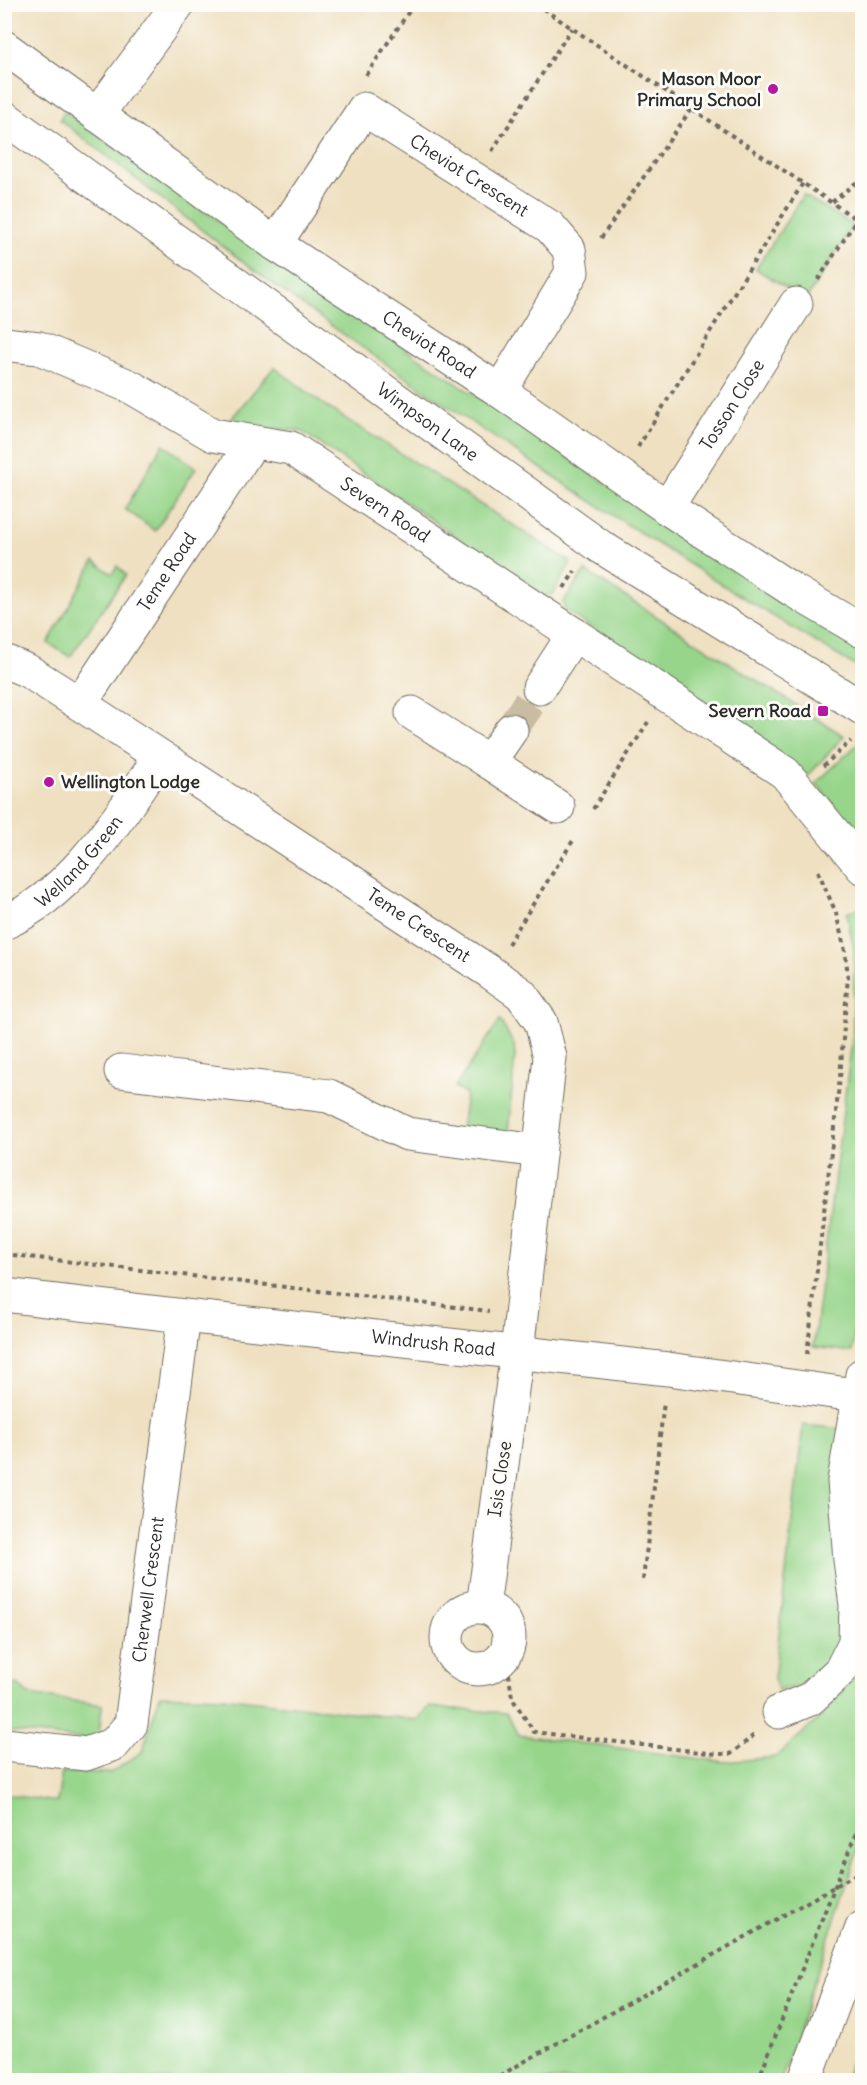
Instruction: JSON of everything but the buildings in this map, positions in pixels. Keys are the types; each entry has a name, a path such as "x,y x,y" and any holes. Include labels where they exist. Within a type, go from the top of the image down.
{"street":[{"path":"97,115 178,4"},
{"name":"Cheviot Road","path":"4,47 275,244 500,391 667,508 794,591 862,631"},
{"path":"275,244 364,109"},
{"name":"Cheviot Crescent","path":"364,109 550,228 570,249"},
{"name":"Wimpson Lane","path":"4,117 594,542 859,722"},
{"path":"500,391 572,272 570,249"},
{"name":"Tosson Close","path":"667,508 796,304"},
{"name":"Severn Road","path":"4,344 39,348 131,387 213,435 291,448 785,772 862,867"},
{"name":"Teme Road","path":"80,704 253,442"},
{"path":"538,688 574,634"},
{"name":"Teme Crescent","path":"4,662 28,671 80,704 521,994 541,1022 550,1057 517,1352"},
{"path":"412,713 558,807"},
{"path":"489,762 511,730"},
{"name":"Welland Green","path":"4,922 24,914 68,880 117,819 160,757"},
{"path":"121,1071 329,1096 407,1134 539,1151"},
{"name":"Windrush Road","path":"4,1294 184,1316 862,1389"},
{"name":"Cherwell Crescent","path":"4,1745 86,1754 114,1744 131,1724 184,1316"},
{"name":"Isis Close","path":"500,1623 517,1352"},
{"path":"779,1712 810,1699 841,1670 855,1642 856,1605 844,1481 862,1389"},
{"path":"805,2080 862,1928"}],"path":[{"path":"364,109 359,85 414,4"},
{"path":"536,4 862,223"},
{"path":"473,179 572,28"},
{"path":"570,249 600,240 692,108"},
{"path":"832,202 862,178"},
{"path":"620,476 802,183"},
{"path":"796,304 806,300 857,219"},
{"path":"546,616 594,542"},
{"path":"798,789 859,722"},
{"path":"807,1353 840,1077 848,976 837,913 814,863"},
{"path":"4,1254 490,1311 492,1293 523,1296"},
{"path":"796,1351 815,1356"},
{"path":"643,1580 664,1402"},
{"path":"500,1623 512,1698 534,1732 732,1754 779,1712"},
{"path":"758,2080 862,1818"},
{"path":"492,2080 862,1871"}],"green space":[{"path":"64,111 295,275 787,604 862,650 862,670 644,535 500,441 289,296 60,120"},
{"path":"803,195 853,225 806,300 756,269"},
{"path":"274,367 327,407 571,562 553,594 544,596 301,431 227,424"},
{"path":"163,444 196,468 155,531 125,509"},
{"path":"94,561 112,574 117,566 126,575 70,657 48,643"},
{"path":"585,571 844,736 808,776 565,610 563,602"},
{"path":"859,743 862,745 862,840 816,783"},
{"path":"862,907 862,1277 852,1352 813,1347 853,1033 854,951 847,913"},
{"path":"500,1020 514,1045 515,1056 508,1133 461,1129 466,1095 455,1087"},
{"path":"803,1425 842,1429 847,1608 837,1652 805,1686 778,1690 774,1679"},
{"path":"862,1642 862,1838 781,2080 5,2080 4,1794 57,1802 62,1772 110,1773 142,1752 160,1695 222,1697 417,1720 429,1707 506,1713 519,1735 725,1762 776,1757 823,1715 856,1674"},
{"path":"4,1683 18,1685 29,1695 102,1705 99,1736 93,1740 5,1731"},
{"path":"862,2035 862,2080 844,2080"}],"tunnel":[{"path":"511,730 539,688"}],"place":[{"name":"Mason Moor Primary School","path":"773,89"},
{"name":"Severn Road","path":"823,711"},
{"name":"Wellington Lodge","path":"49,782"}]}
